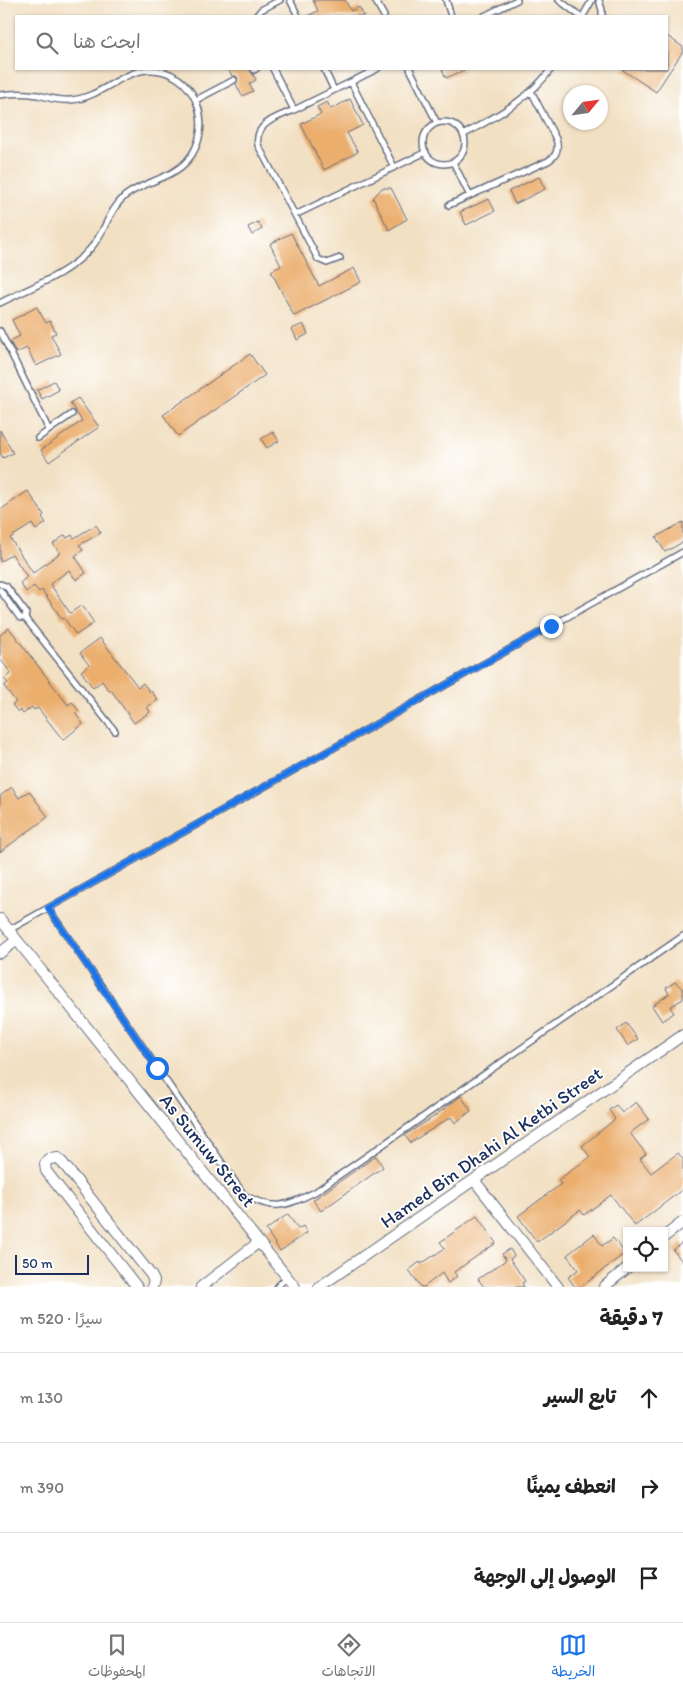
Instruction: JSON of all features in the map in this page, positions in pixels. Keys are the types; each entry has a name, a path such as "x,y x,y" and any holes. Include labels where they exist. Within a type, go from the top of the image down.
{"street":[{"name":"As Sumuw Street","path":"0,919 295,1287"},
{"path":"0,953 17,940"},
{"name":"Hamed Bin Dhahi Al Ketbi Street","path":"320,1287 683,1035"},
{"path":"137,1287 46,1171 45,1164 49,1159 54,1157 60,1159 151,1275 154,1281 152,1287"},
{"path":"474,1180 558,1287"},
{"path":"668,1235 683,1222"},
{"path":"201,1287 259,1242"},
{"path":"604,1287 623,1271"}],"lane":[{"path":"257,15 280,0"},
{"path":"290,0 298,15"},
{"path":"375,0 383,15"},
{"path":"486,15 517,0"},
{"path":"559,0 580,15"},
{"path":"582,15 592,0"},
{"path":"599,0 602,15"},
{"path":"449,1 451,15"},
{"path":"0,95 29,94 56,100 73,100 98,92 135,72 150,70 166,73 180,80 191,91 196,100 201,120 198,142 187,161 178,168 135,190 123,199 108,217 97,241 75,263 0,303"},
{"path":"274,70 294,110"},
{"path":"324,70 334,90"},
{"path":"340,258 328,263 318,259 257,141 258,133 263,126 375,70"},
{"path":"410,70 437,123"},
{"path":"463,135 508,109 531,91 550,70"},
{"path":"196,100 234,80"},
{"path":"350,82 394,168"},
{"path":"449,205 548,161 555,156 558,147 556,139 531,91"},
{"path":"450,122 460,129 463,135 465,142 464,150 453,162 441,163 434,161 426,152 424,145 426,132 437,123 450,122"},
{"path":"295,215 426,152"},
{"path":"453,162 470,196"},
{"path":"0,331 49,430"},
{"path":"38,438 72,414"},
{"path":"9,930 683,552"},
{"path":"0,587 6,586 26,613 25,618 115,731"},
{"path":"48,908 244,1195 263,1204 281,1206 315,1192 683,936"},
{"path":"277,1287 287,1277"}],"building":[{"path":"313,0 345,0 351,11 359,7 363,15 309,15 318,11"},
{"path":"668,37 683,47 683,51 656,92 623,70 668,70"},
{"path":"229,70 251,70 256,80 249,84 253,91 242,96 236,84 238,78 232,76"},
{"path":"442,70 465,70 446,78"},
{"path":"350,99 363,125 347,133 358,152 324,170 301,124 321,114 317,107 327,102 331,109"},
{"path":"539,177 545,189 515,204 509,191"},
{"path":"382,188 391,188 407,219 389,230 373,198"},
{"path":"489,199 495,211 466,225 460,212"},
{"path":"258,222 262,229 252,235 248,227"},
{"path":"291,233 319,286 354,268 361,282 294,316 271,271 281,266 270,244"},
{"path":"37,307 46,323 50,321 56,333 51,335 61,354 36,366 27,348 16,353 10,341 20,336 12,320"},
{"path":"303,324 308,334 297,340 292,329"},
{"path":"250,354 265,375 178,436 163,415"},
{"path":"54,381 59,390 42,399 37,390"},
{"path":"78,398 99,427 49,462 41,450 82,421 70,403"},
{"path":"0,430 13,453 3,458 0,453"},
{"path":"273,432 279,441 267,448 261,439"},
{"path":"28,491 44,515 42,517 46,523 36,530 32,524 10,538 33,573 60,553 53,544 65,535 67,538 72,535 74,538 96,525 101,533 79,545 83,550 75,556 86,573 76,580 69,570 50,584 70,613 82,605 94,623 76,635 64,618 62,619 42,590 39,592 34,586 26,592 20,583 27,577 12,554 0,562 0,510"},
{"path":"683,522 683,542 665,552 656,537"},
{"path":"9,628 68,705 72,702 79,711 75,713 83,724 63,740 38,708 34,710 32,707 23,714 20,710 18,712 12,705 16,702 4,686 8,683 4,679 11,673 0,659 0,635"},
{"path":"100,638 138,687 143,683 158,700 147,707 150,712 134,723 111,690 109,691 102,681 93,688 81,671 89,665 80,653"},
{"path":"12,787 19,798 29,791 48,817 0,852 0,796"},
{"path":"675,982 683,989 683,999 670,1007 674,1013 662,1021 652,1006 669,994 666,988"},
{"path":"626,1023 638,1039 628,1046 617,1030"},
{"path":"461,1096 471,1111 455,1123 451,1117 410,1143 405,1135"},
{"path":"636,1102 649,1119 630,1133 646,1154 640,1159 651,1173 678,1153 683,1159 683,1189 635,1226 611,1195 584,1215 580,1210 537,1242 518,1216 561,1184 558,1180 590,1157 582,1146 615,1119 609,1110 616,1105 622,1113"},
{"path":"376,1156 383,1167 321,1211 313,1200"},
{"path":"288,1214 298,1229 303,1226 307,1233 280,1251 266,1230"},
{"path":"477,1216 496,1243 454,1272 457,1276 448,1283 442,1273 424,1287 421,1287 409,1270 445,1248 440,1242"},
{"path":"594,1234 602,1246 613,1238 623,1250 623,1255 581,1287 575,1287 568,1277 578,1270 567,1255"},
{"path":"683,1242 683,1262 673,1250"},
{"path":"510,1249 514,1256 510,1259 525,1281 522,1283 524,1287 484,1287 478,1279 506,1260 502,1254"}],"route":[{"path":"157,1068 48,908 551,626"}]}
